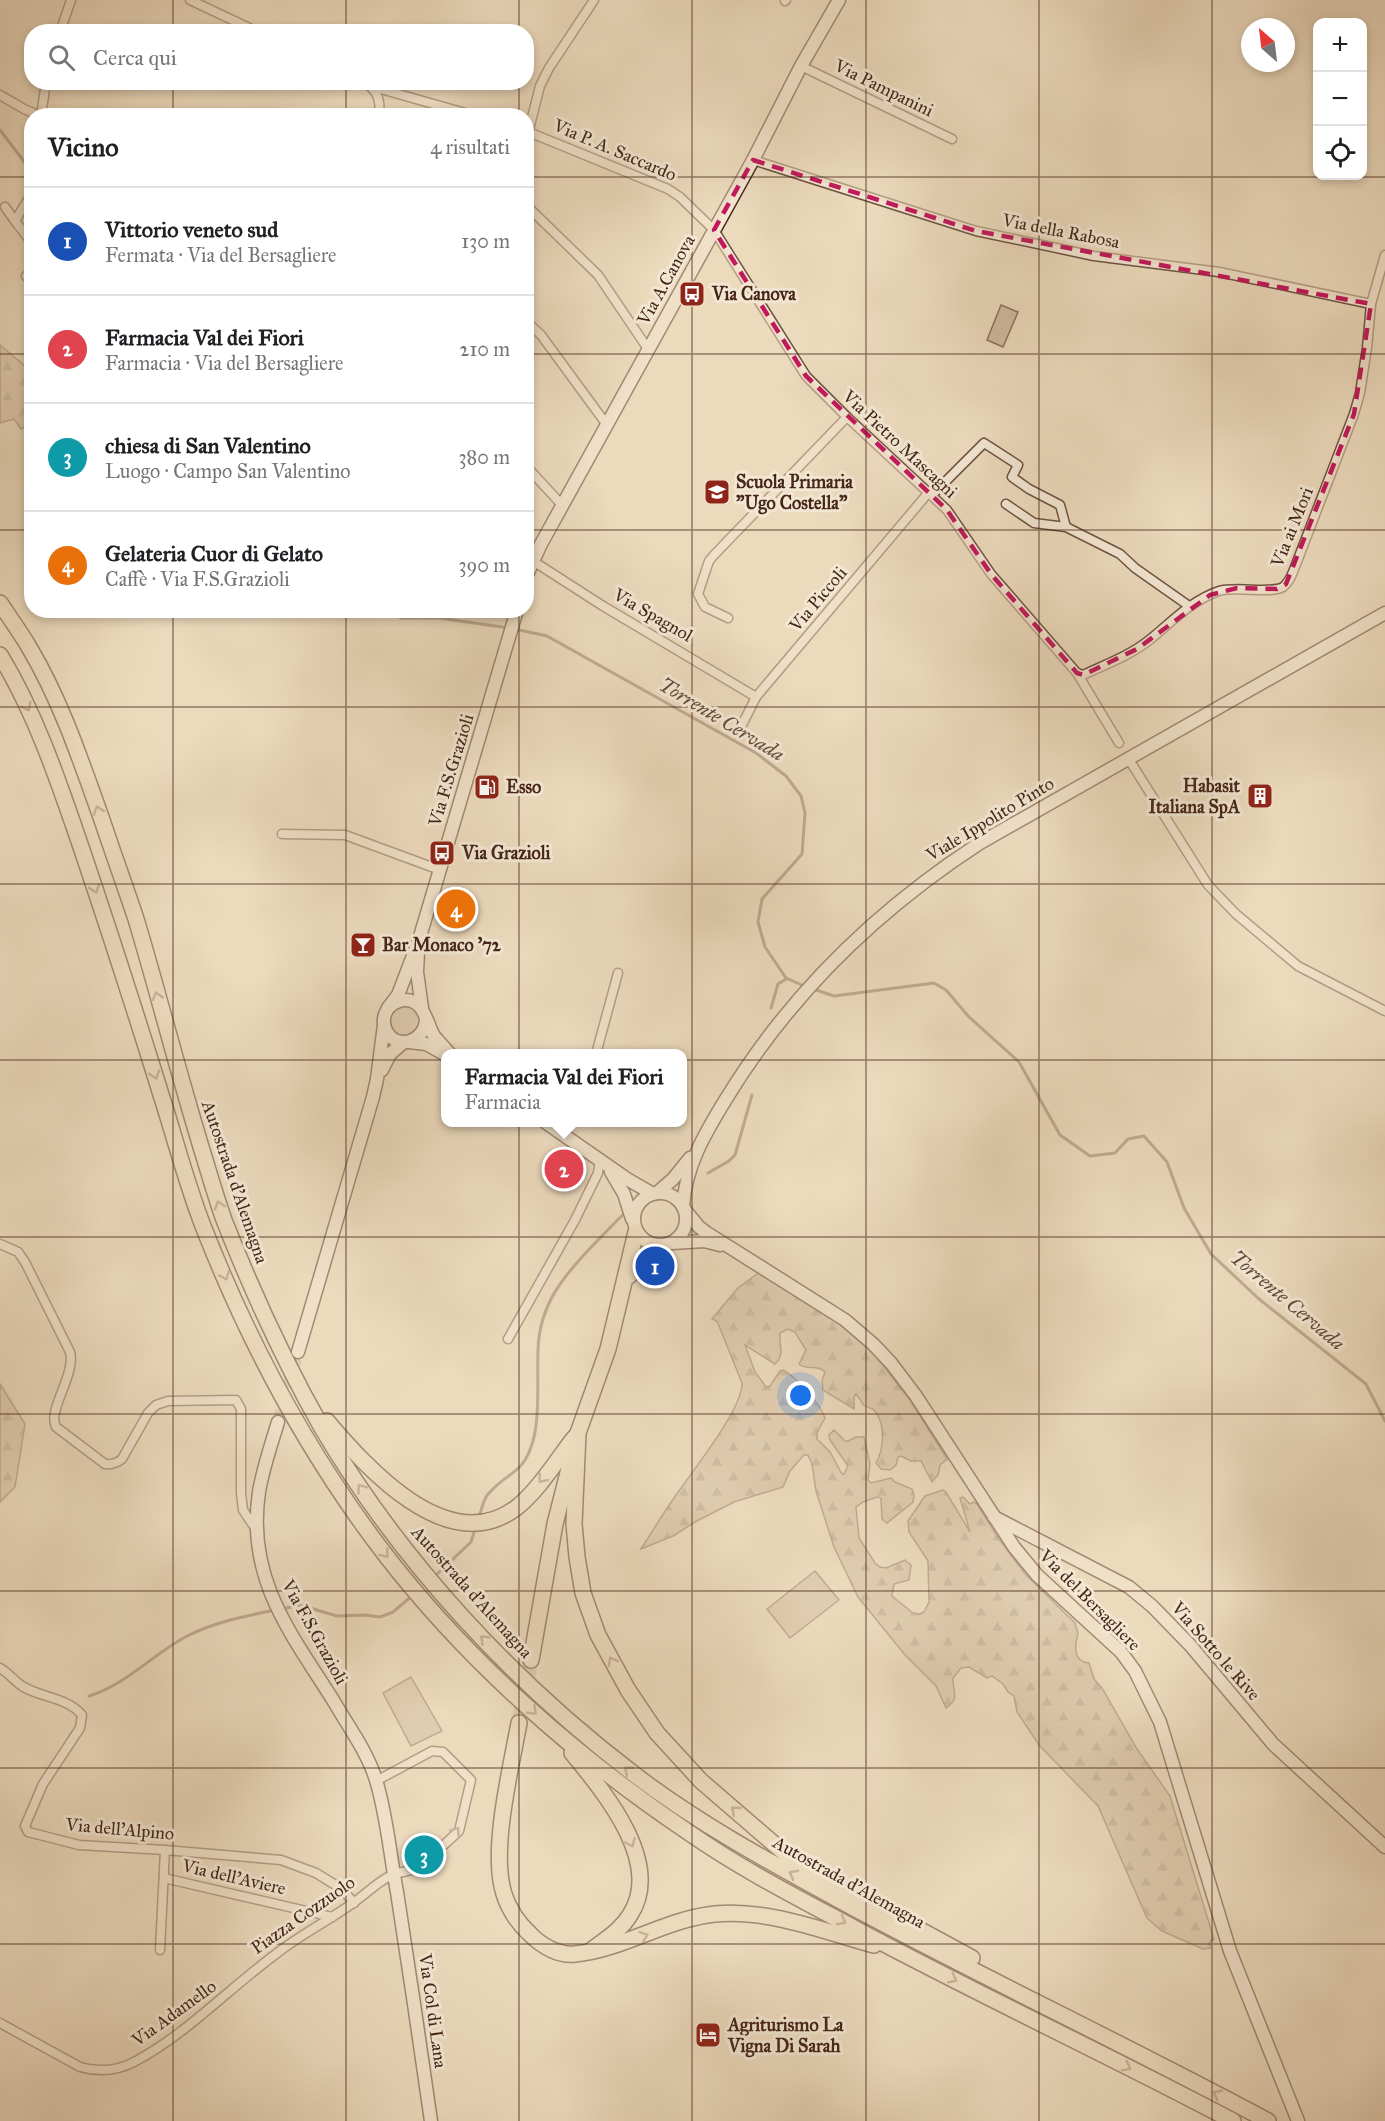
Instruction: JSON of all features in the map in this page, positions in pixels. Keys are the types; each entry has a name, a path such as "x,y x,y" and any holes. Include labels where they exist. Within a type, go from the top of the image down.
{"highway":[{"name":"Autostrada d'Alemagna","path":"0,603 29,647 56,698 76,744 136,919 183,1093 222,1213 254,1293 293,1374 324,1430 397,1540 480,1635 560,1714 638,1777 702,1821 765,1859 909,1938 1268,2121"},
{"name":"Autostrada d'Alemagna","path":"0,655 31,713 51,759 110,932 202,1223 237,1304 277,1386 342,1496 384,1554 467,1648 549,1727 627,1789 691,1835 765,1880 901,1953 1233,2121"},
{"path":"531,1660 555,1524 578,1433 609,1349 627,1278 635,1228"},
{"path":"627,1278 655,1245"},
{"path":"293,1374 313,1405 390,1487 406,1500 430,1512 463,1522 480,1523 493,1520 516,1508 527,1498 578,1433"},
{"path":"578,1433 574,1524 583,1593 598,1635 628,1690 657,1733 701,1781 795,1862 975,1959 1030,1999"},
{"path":"519,1723 500,1837 500,1874 503,1893 510,1908 522,1927 537,1942 551,1950 572,1955 614,1947 685,1920 713,1914 736,1913 766,1916 901,1953"},
{"path":"549,1727 610,1802 628,1836 639,1868 638,1897 630,1915 614,1934 588,1952"}],"main road":[{"name":"Via A.Canova","path":"534,559 839,0"},
{"name":"Viale Ippolito Pinto","path":"655,1193 673,1179 697,1150 739,1077 783,1016 816,978 879,918 951,862 980,843 1385,614"},
{"name":"Via F.S.Grazioli","path":"388,1008 398,995 419,940 514,618"},
{"name":"Via F.S.Grazioli","path":"419,940 417,972 424,1014"},
{"path":"298,1352 377,1079 384,1016 388,1008 399,1001 412,1001 424,1014 434,1034 447,1049"},
{"path":"377,1079 390,1054 406,1042 420,1036 424,1031 424,1014"},
{"path":"384,1025 390,1035 406,1042 426,1044 441,1052"},
{"path":"552,1127 600,1160 627,1179 655,1193 669,1194 676,1198 684,1209 686,1225 683,1232 671,1244 647,1243 635,1228 619,1184 600,1160"},
{"name":"Viale Ippolito Pinto","path":"684,1209 686,1183 697,1150"},
{"path":"635,1228 636,1207 641,1200 655,1193"},
{"name":"Via del Bersagliere","path":"684,1209 699,1227 727,1247 845,1320 873,1344 916,1396 1014,1547 1037,1575 1120,1652 1135,1671 1160,1722 1230,1951 1297,2116"},
{"name":"Via del Bersagliere","path":"671,1244 704,1241 727,1247"},
{"name":"Via F.S.Grazioli","path":"278,1422 264,1469 257,1511 260,1561 271,1596 289,1630 368,1759 376,1781 394,1874"},
{"name":"Via Sotto le Rive","path":"993,1516 1129,1587 1152,1606 1190,1645 1273,1744 1385,1847"},
{"name":"Via Col di Lana","path":"394,1874 431,2121"}],"street":[{"path":"63,24 71,0"},
{"path":"190,0 241,24"},
{"path":"534,108 540,86 549,68 594,0"},
{"name":"Via Pampanini","path":"801,66 952,139"},
{"path":"42,108 45,90"},
{"path":"372,90 380,101 380,108"},
{"path":"387,90 449,108"},
{"path":"0,95 24,109"},
{"name":"Via P. A. Saccardo","path":"534,133 668,189 680,196 714,230"},
{"name":"Via della Rabosa","path":"753,160 976,231 1094,256 1219,272 1371,304"},
{"path":"15,221 24,206"},
{"path":"5,207 24,233"},
{"path":"534,213 598,275 648,349"},
{"name":"Via Pietro Mascagni","path":"714,230 800,368 847,417 930,494 957,523 991,574 1077,673 1119,743"},
{"name":"Via ai Mori","path":"1077,673 1083,675 1137,649 1189,606 1222,590 1277,589 1286,584 1293,572 1354,414 1366,359 1371,304 1385,255"},
{"path":"534,328 607,425"},
{"path":"728,618 705,607 698,594 710,561 847,417"},
{"name":"Via Piccoli","path":"738,731 756,697 930,494 984,443 1018,465 1012,477 1060,505 1066,527"},
{"path":"534,475 562,505"},
{"path":"1006,504 1034,523 1066,527 1120,554 1189,606"},
{"name":"Via Spagnol","path":"534,562 603,606 756,697"},
{"path":"1128,758 1208,885 1236,914 1270,945 1298,966 1385,1011"},
{"path":"282,834 345,835 440,870"},
{"path":"597,1049 618,973"},
{"path":"508,1339 575,1220 598,1173 600,1160"},
{"path":"0,1244 18,1252 26,1262 70,1352 72,1365 54,1418 57,1427 109,1465 122,1459 148,1413 156,1405 168,1401 236,1400 241,1408 243,1509 257,1532"},
{"name":"Via dell'Alpino","path":"0,1668 8,1672 21,1686 75,1707 82,1715 80,1728 43,1784 25,1826 28,1832 79,1845 281,1860 316,1873 342,1889 354,1903"},
{"name":"Piazza Cozzuolo","path":"235,1988 276,1953 354,1903 394,1874 414,1871 420,1867 461,1827 471,1780 445,1753 435,1750 376,1781"},
{"name":"Via dell'Aviere","path":"160,1950 165,1850"},
{"name":"Via dell'Aviere","path":"164,1878 332,1917"},
{"name":"Via Adamello","path":"0,2023 80,2067 89,2070 112,2070 133,2062 171,2038 235,1988"}],"highlighted area":[{"path":"753,160 976,231 1371,304 1354,414 1286,584 1277,589 1237,588 1210,595 1137,649 1083,675 1077,673 991,574 947,510 806,376 714,230"}],"green space":[{"path":"1001,305 1018,312 1003,347 987,340"},
{"path":"0,345 24,365 24,428 21,429 14,419 0,423"},
{"path":"405,1006 411,1007 419,1015 419,1027 411,1035 405,1036 399,1035 391,1027 390,1021 391,1015 399,1007"},
{"path":"760,1272 840,1324 869,1348 910,1400 947,1459 940,1465 938,1475 932,1482 921,1461 911,1461 901,1456 890,1470 881,1469 876,1463 881,1451 882,1436 878,1415 873,1409 866,1407 856,1394 854,1409 823,1390 822,1380 825,1372 819,1368 799,1364 806,1350 795,1332 788,1329 780,1333 781,1354 775,1364 745,1345 755,1372 766,1387 770,1386 783,1370 807,1391 823,1412 825,1418 817,1433 817,1439 830,1452 842,1474 848,1466 830,1440 829,1435 834,1430 845,1441 864,1437 870,1464 868,1480 871,1483 891,1478 912,1489 913,1502 887,1523 882,1519 881,1498 877,1497 863,1502 856,1507 859,1538 875,1563 886,1568 905,1560 911,1565 909,1580 894,1584 892,1596 913,1613 924,1612 929,1602 928,1561 909,1532 908,1521 925,1496 943,1490 946,1492 970,1532 960,1498 963,1497 970,1504 974,1502 977,1504 998,1538 1026,1575 1075,1623 1078,1633 1077,1656 1089,1663 1094,1679 1102,1688 1137,1749 1170,1796 1214,1939 1210,1943 1210,1948 1203,1949 1162,1931 1147,1918 1098,1806 1039,1745 1017,1712 1014,1696 1003,1684 992,1676 987,1678 969,1667 961,1668 953,1678 955,1698 946,1708 936,1686 905,1655 858,1597 834,1547 816,1491 812,1464 808,1455 804,1455 790,1471 783,1487 734,1502 673,1536 641,1549 734,1409 742,1383 717,1321 712,1319 738,1288"},
{"path":"0,1384 25,1424 15,1487 0,1502"},
{"path":"815,1571 839,1600 790,1638 767,1609"},
{"path":"411,1677 442,1731 411,1746 383,1693"}],"waterway":[{"name":"Torrente Cervada","path":"0,130 24,162"},
{"name":"Torrente Cervada","path":"401,618 439,618"},
{"name":"Torrente Cervada","path":"439,618 509,628"},
{"name":"Torrente Cervada","path":"515,629 547,636 756,753 786,776 801,796 805,813 802,854 762,899 758,922 765,947 786,978 804,986"},
{"path":"771,1008 778,984 786,979"},
{"name":"Torrente Cervada","path":"813,989 834,996 934,983 946,990 969,1017 1019,1062 1060,1135 1090,1156 1115,1153 1128,1139 1144,1136 1167,1162 1184,1208 1211,1254 1259,1299 1366,1384 1385,1421"},
{"path":"708,1173 735,1155 752,1095"},
{"path":"479,1517 488,1494 520,1467 533,1441 537,1409 538,1350 543,1318 549,1303 575,1265 626,1212"},
{"path":"434,1577 471,1542 476,1526"},
{"path":"282,1609 300,1605 337,1616 380,1617 393,1612 413,1595"},
{"path":"89,1696 115,1685 187,1636 219,1623 275,1610"}],"tunnel":[{"path":"278,1422 298,1352"},
{"path":"519,1723 531,1660"}],"place":[{"name":"Via Canova","path":"692,294"},
{"name":"Scuola Primaria \"Ugo Costella\"","path":"717,492"},
{"name":"Esso","path":"487,787"},
{"name":"Habasit Italiana SpA","path":"1260,796"},
{"name":"Via Grazioli","path":"442,853"},
{"name":"Gelateria Cuor di Gelato","path":"456,909"},
{"name":"Bar Monaco '72","path":"363,945"},
{"name":"Farmacia Val dei Fiori","path":"564,1169"},
{"name":"Vittorio veneto sud","path":"655,1266"},
{"name":"chiesa di San Valentino","path":"424,1855"},
{"name":"Agriturismo La Vigna Di Sarah","path":"708,2035"}]}
